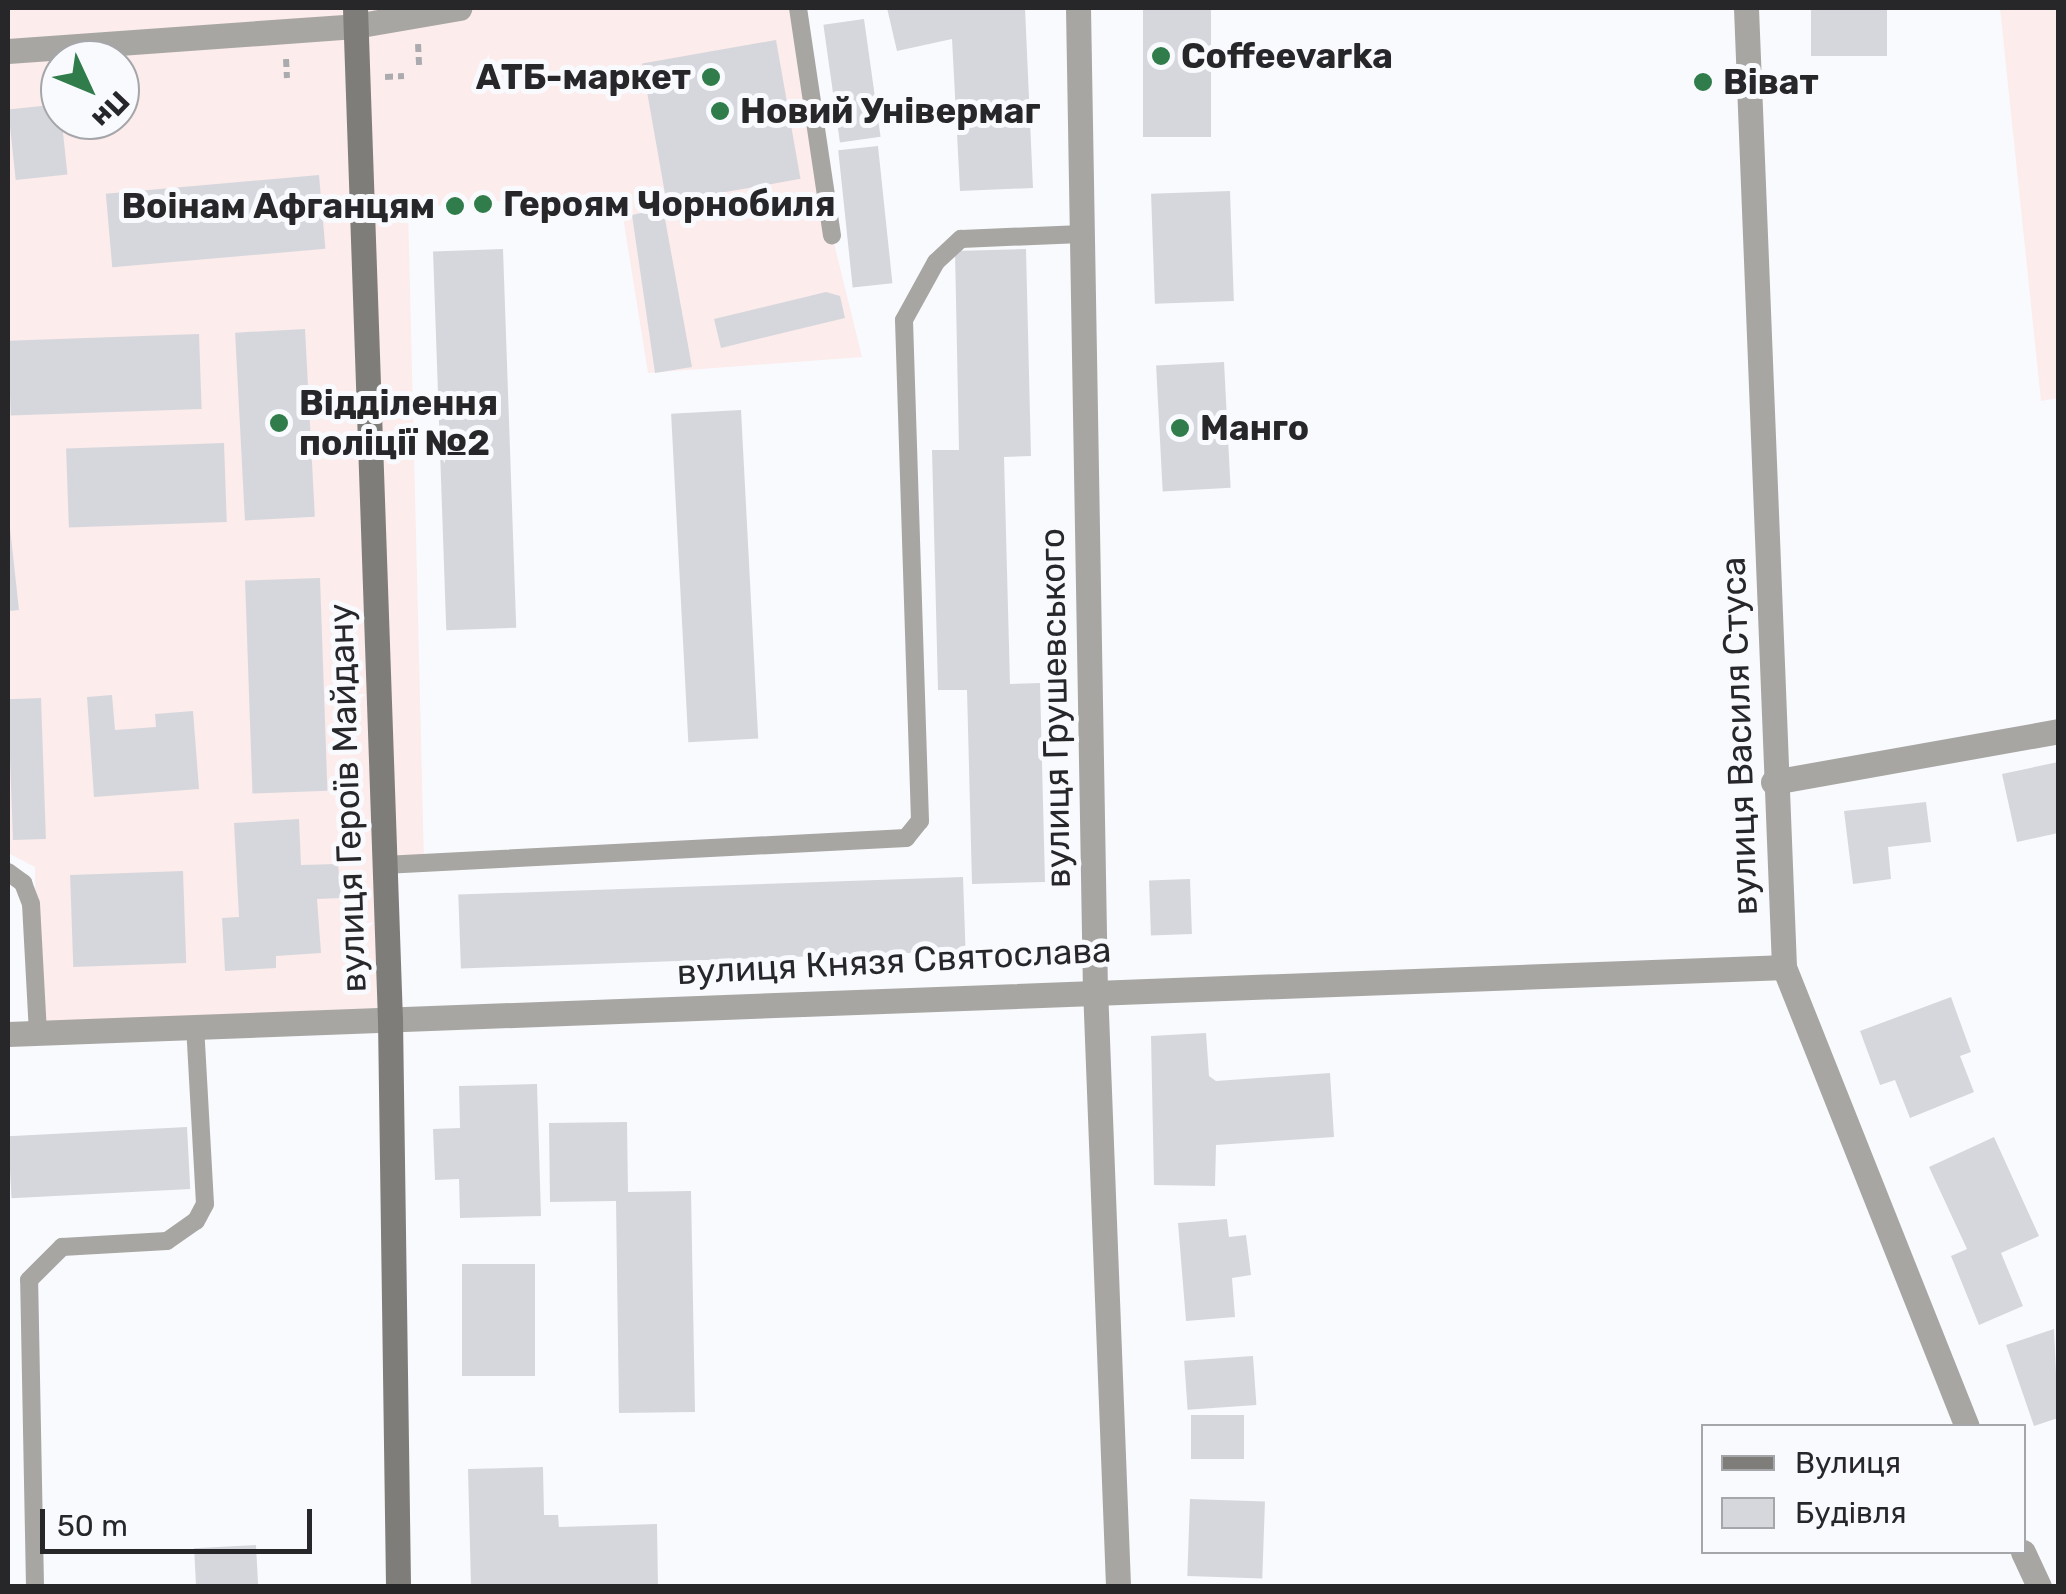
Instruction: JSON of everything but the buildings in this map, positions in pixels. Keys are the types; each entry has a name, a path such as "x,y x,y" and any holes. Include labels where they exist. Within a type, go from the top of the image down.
{"street":[{"path":"8,51 459,8"},
{"name":"вулиця Грушевського","path":"1078,8 1096,987 1118,1586"},
{"name":"вулиця Василя Стуса","path":"1746,8 1773,782 1784,967 1966,1424"},
{"name":"вулиця Героїв Майдану","path":"355,16 390,1019 398,1586"},
{"path":"1773,782 2058,731"},
{"name":"вулиця Князя Святослава","path":"8,1034 1096,987 1784,967"},
{"path":"2024,1554 2039,1586"}],"lane":[{"path":"798,8 832,235"},
{"path":"384,865 906,838 920,821 904,320 936,262 962,239 1082,234"},
{"path":"8,872 24,882 30,904 38,1032"},
{"path":"35,1586 28,1280 62,1247 167,1240 196,1222 205,1204 195,1026"}],"shaded area":[{"path":"8,8 798,8 832,235 862,357 648,373 619,192 408,208 424,862 384,865 390,1019 38,1032 35,867 8,853"},
{"path":"2000,8 2058,8 2058,398 2041,401"}],"place":[{"name":"Coffeevarka","path":"1161,56"},
{"name":"АТБ-маркет","path":"711,77"},
{"name":"Віват","path":"1703,82"},
{"name":"Новий Універмаг","path":"720,111"},
{"name":"Героям Чорнобиля","path":"483,204"},
{"name":"Воінам Афганцям","path":"455,206"},
{"name":"Відділення поліції №2","path":"279,423"},
{"name":"Манго","path":"1180,428"}]}
